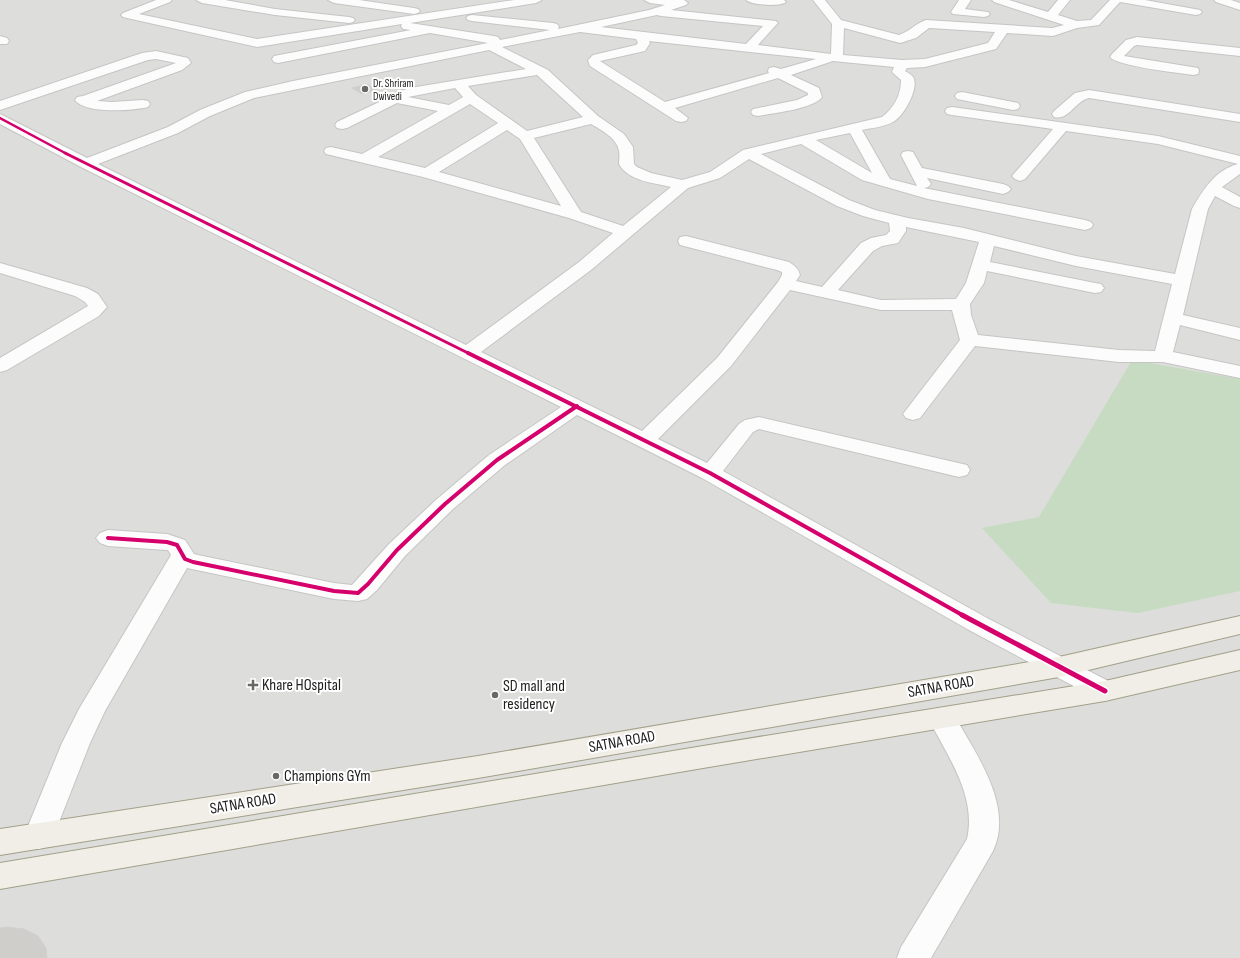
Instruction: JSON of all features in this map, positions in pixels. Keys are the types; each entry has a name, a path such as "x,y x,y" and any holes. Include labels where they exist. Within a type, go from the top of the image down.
{"main road":[{"name":"SATNA ROAD","path":"0,842 478,767 1059,667 1240,625"},
{"path":"0,876 695,758 1105,691 1240,660"}],"street":[{"path":"166,0 127,15 258,43 536,0"},
{"path":"202,0 275,12 434,30 507,43"},
{"path":"334,0 366,2 480,19 837,58 896,63 925,63 992,46 1003,29"},
{"path":"650,0 682,3"},
{"path":"86,164 173,130 205,113 250,95 293,85 652,13 695,0"},
{"path":"749,48 772,22 780,1 752,0"},
{"path":"819,0 838,24 899,42 915,50 952,56"},
{"path":"957,12 965,0"},
{"path":"998,0 1076,25"},
{"path":"1054,17 1064,0"},
{"path":"935,17 977,28 1053,32 1076,25 1095,23 1116,0"},
{"path":"1125,0 1196,12 1191,0 1183,0"},
{"path":"1220,0 1240,7"},
{"path":"253,21 296,3"},
{"path":"448,3 487,7"},
{"path":"222,15 247,7"},
{"path":"899,42 935,17 957,12 995,14"},
{"path":"652,13 772,22"},
{"path":"1010,15 1054,17"},
{"path":"163,23 182,16"},
{"path":"278,59 434,30 480,19"},
{"path":"837,58 838,24"},
{"path":"218,34 239,26"},
{"path":"952,56 977,28"},
{"path":"640,36 644,43 641,48 593,61 681,118"},
{"path":"1193,71 1123,60 1118,59 1116,56 1130,43 1137,41 1240,52"},
{"path":"469,352 585,266 683,185 715,175 748,153 886,120 896,112 902,101 908,81 906,77 898,72 896,63 899,42"},
{"path":"491,46 539,71 593,120 621,139 627,153 625,162 628,168 637,173 683,185"},
{"path":"729,46 780,75 814,92 814,97 800,103 758,112"},
{"path":"0,106 146,56 156,55 185,63 178,67 83,101"},
{"path":"663,107 837,58"},
{"path":"342,125 410,92 539,71"},
{"path":"458,84 471,98 524,136 575,216"},
{"path":"53,89 90,104 112,108 143,104"},
{"path":"1020,176 1065,123 1080,96 1089,94 1240,118"},
{"path":"962,96 1065,123"},
{"path":"364,159 471,98"},
{"path":"395,99 451,110"},
{"path":"952,111 1065,123 1158,140 1240,160"},
{"path":"524,136 593,120"},
{"path":"427,173 507,124"},
{"path":"9,128 86,164 469,352 710,473 978,624 1105,691"},
{"path":"854,128 884,182"},
{"path":"803,139 854,170 867,177 884,182 988,239 1076,261 1182,281"},
{"path":"331,151 427,173 625,232"},
{"path":"748,153 843,203 869,213 898,220 936,211 1085,225"},
{"path":"908,154 936,211"},
{"path":"1163,356 1200,209 1219,180 1230,172 1240,168"},
{"path":"916,171 1003,189"},
{"path":"1213,188 1240,203"},
{"path":"826,293 867,247 877,242 892,239 898,231 898,220"},
{"path":"970,340 962,315 961,304 975,283 988,239"},
{"path":"645,440 724,362 786,284 791,275 790,270 783,266 686,242"},
{"path":"981,265 1095,288"},
{"path":"0,268 81,292 92,298 98,307 93,312 0,366"},
{"path":"786,284 866,302 892,306 961,304"},
{"path":"1173,318 1240,334"},
{"path":"970,340 1119,356 1163,356 1240,372"},
{"path":"913,414 970,340"},
{"path":"108,538 167,542 177,545 185,559 193,562 334,591 358,593 368,584 397,550 445,504 497,460 577,406"},
{"path":"710,473 746,428 752,424 760,423 959,470"},
{"path":"40,836 76,743 93,709 183,554"},
{"path":"913,958 982,842 985,823 983,804 973,778 942,718"}],"shaded area":[{"path":"0,0 1240,0 1240,958 0,958"}],"green space":[{"path":"1132,360 1240,379 1240,591 1138,613 1051,603 982,528 1039,517"}],"building":[{"name":"Dr. Shriram Dwivedi","path":"367,84 377,90 362,94 352,88"},
{"path":"7,927 24,929 38,936 46,948 47,958 0,958 0,928"}],"cycle path":[{"path":"0,118 86,164 710,473 978,624 1105,691"},
{"path":"108,538 167,542 177,545 185,559 193,562 334,591 358,593 368,584 397,550 445,504 497,460 577,406"}],"place":[{"name":"Dr. Shriram Dwivedi","path":"365,89"},
{"name":"Khare HOspital","path":"253,685"},
{"name":"SD mall and residency","path":"495,695"},
{"name":"Champions GYm","path":"276,776"}]}
